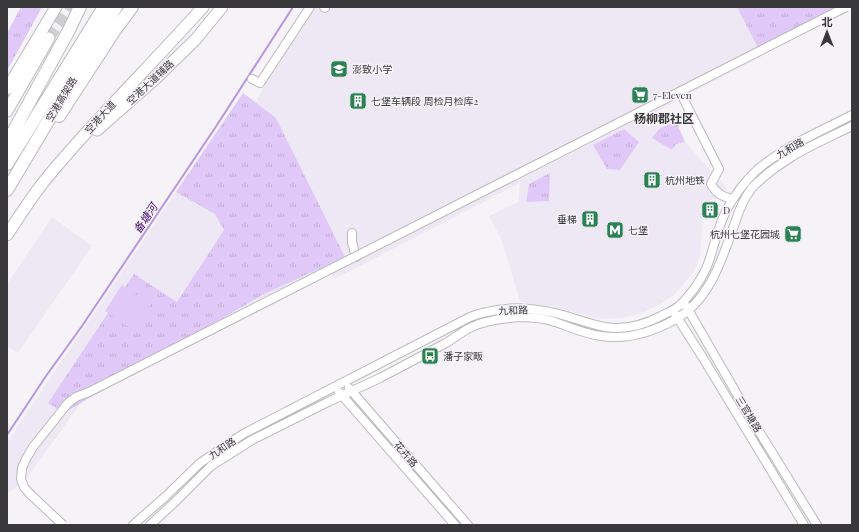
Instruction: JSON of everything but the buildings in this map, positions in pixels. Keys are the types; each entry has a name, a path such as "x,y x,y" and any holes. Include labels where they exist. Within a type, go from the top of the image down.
{"highway":[{"path":"7,145 80,7"},
{"name":"空港高架路","path":"7,164 104,7"},
{"name":"空港高架路","path":"7,190 116,7"},
{"path":"17,173 65,108 115,30 132,7"}],"main road":[{"path":"7,89 56,7"},
{"name":"空港大道","path":"7,235 36,192 55,168 100,117 176,38 203,7"},
{"name":"空港大道辅路","path":"55,168 156,78 196,39 222,7"},
{"path":"7,111 49,38"}],"street":[{"path":"252,79 260,83 310,7"},
{"path":"63,525 29,493 21,479 22,468 33,447 68,404 76,397 356,257 846,7"},
{"path":"684,100 719,169 711,184 715,191 727,198 733,199"},
{"name":"九和路","path":"133,525 200,463 243,434 470,317 486,312 520,308 552,312 613,328 637,325 651,321 672,310 683,302 703,274 709,262 726,211 749,178 769,160 800,141 852,115"},
{"name":"九和路","path":"150,525 211,466 252,440 380,378 455,338 476,324 508,318 525,317 550,320 583,332 600,336 626,337 659,328 677,318 688,311 706,291 719,266 743,200 752,188 765,175 793,156 852,126"},
{"path":"352,233 352,242 356,257"},
{"name":"三官塘路","path":"683,302 752,420 817,525"},
{"name":"三官塘路","path":"672,310 703,358 804,525"},
{"name":"花卉路","path":"344,382 468,525"},
{"name":"花卉路","path":"334,387 455,525"}],"shaded area":[{"path":"306,7 838,7 758,48 762,56 639,121 646,127 676,121 685,142 727,188 719,198 704,202 700,257 693,273 674,295 662,303 642,313 622,318 603,319 547,305 532,304 520,301 502,241 489,216 518,202 520,183 335,279 330,272 81,403 26,479 7,494 7,442 243,93 256,102"},
{"path":"52,217 92,246 18,353 7,346 7,284"}],"green space":[{"path":"21,7 42,7 7,71 7,33"},
{"path":"737,7 838,7 758,48"},
{"path":"243,93 276,118 345,257 262,295 64,413 48,403 134,274 177,302 224,230 215,214 176,192"},
{"path":"676,121 685,142 676,144 672,150 652,138 659,129"},
{"path":"624,129 639,142 620,170 607,169 593,145"},
{"path":"550,173 549,201 526,202 529,184"},
{"path":"122,285 136,296 139,292 152,302 133,330 105,311"}],"waterway":[{"name":"备塘河","path":"7,435 217,125 293,7"}],"tunnel":[{"path":"49,38 70,7"}],"place":[{"name":"澎致小学","path":"339,69"},
{"name":"7-Eleven","path":"640,95"},
{"name":"七堡车辆段 周检月检库2","path":"358,101"},
{"name":"杭州地铁","path":"652,180"},
{"name":"D","path":"710,210"},
{"name":"垂梯","path":"590,219"},
{"name":"七堡","path":"615,230"},
{"name":"杭州七堡花园城","path":"793,234"},
{"name":"潘子家畈","path":"430,356"}],"district":[{"name":"杨柳郡社区","path":"664,118"}]}
